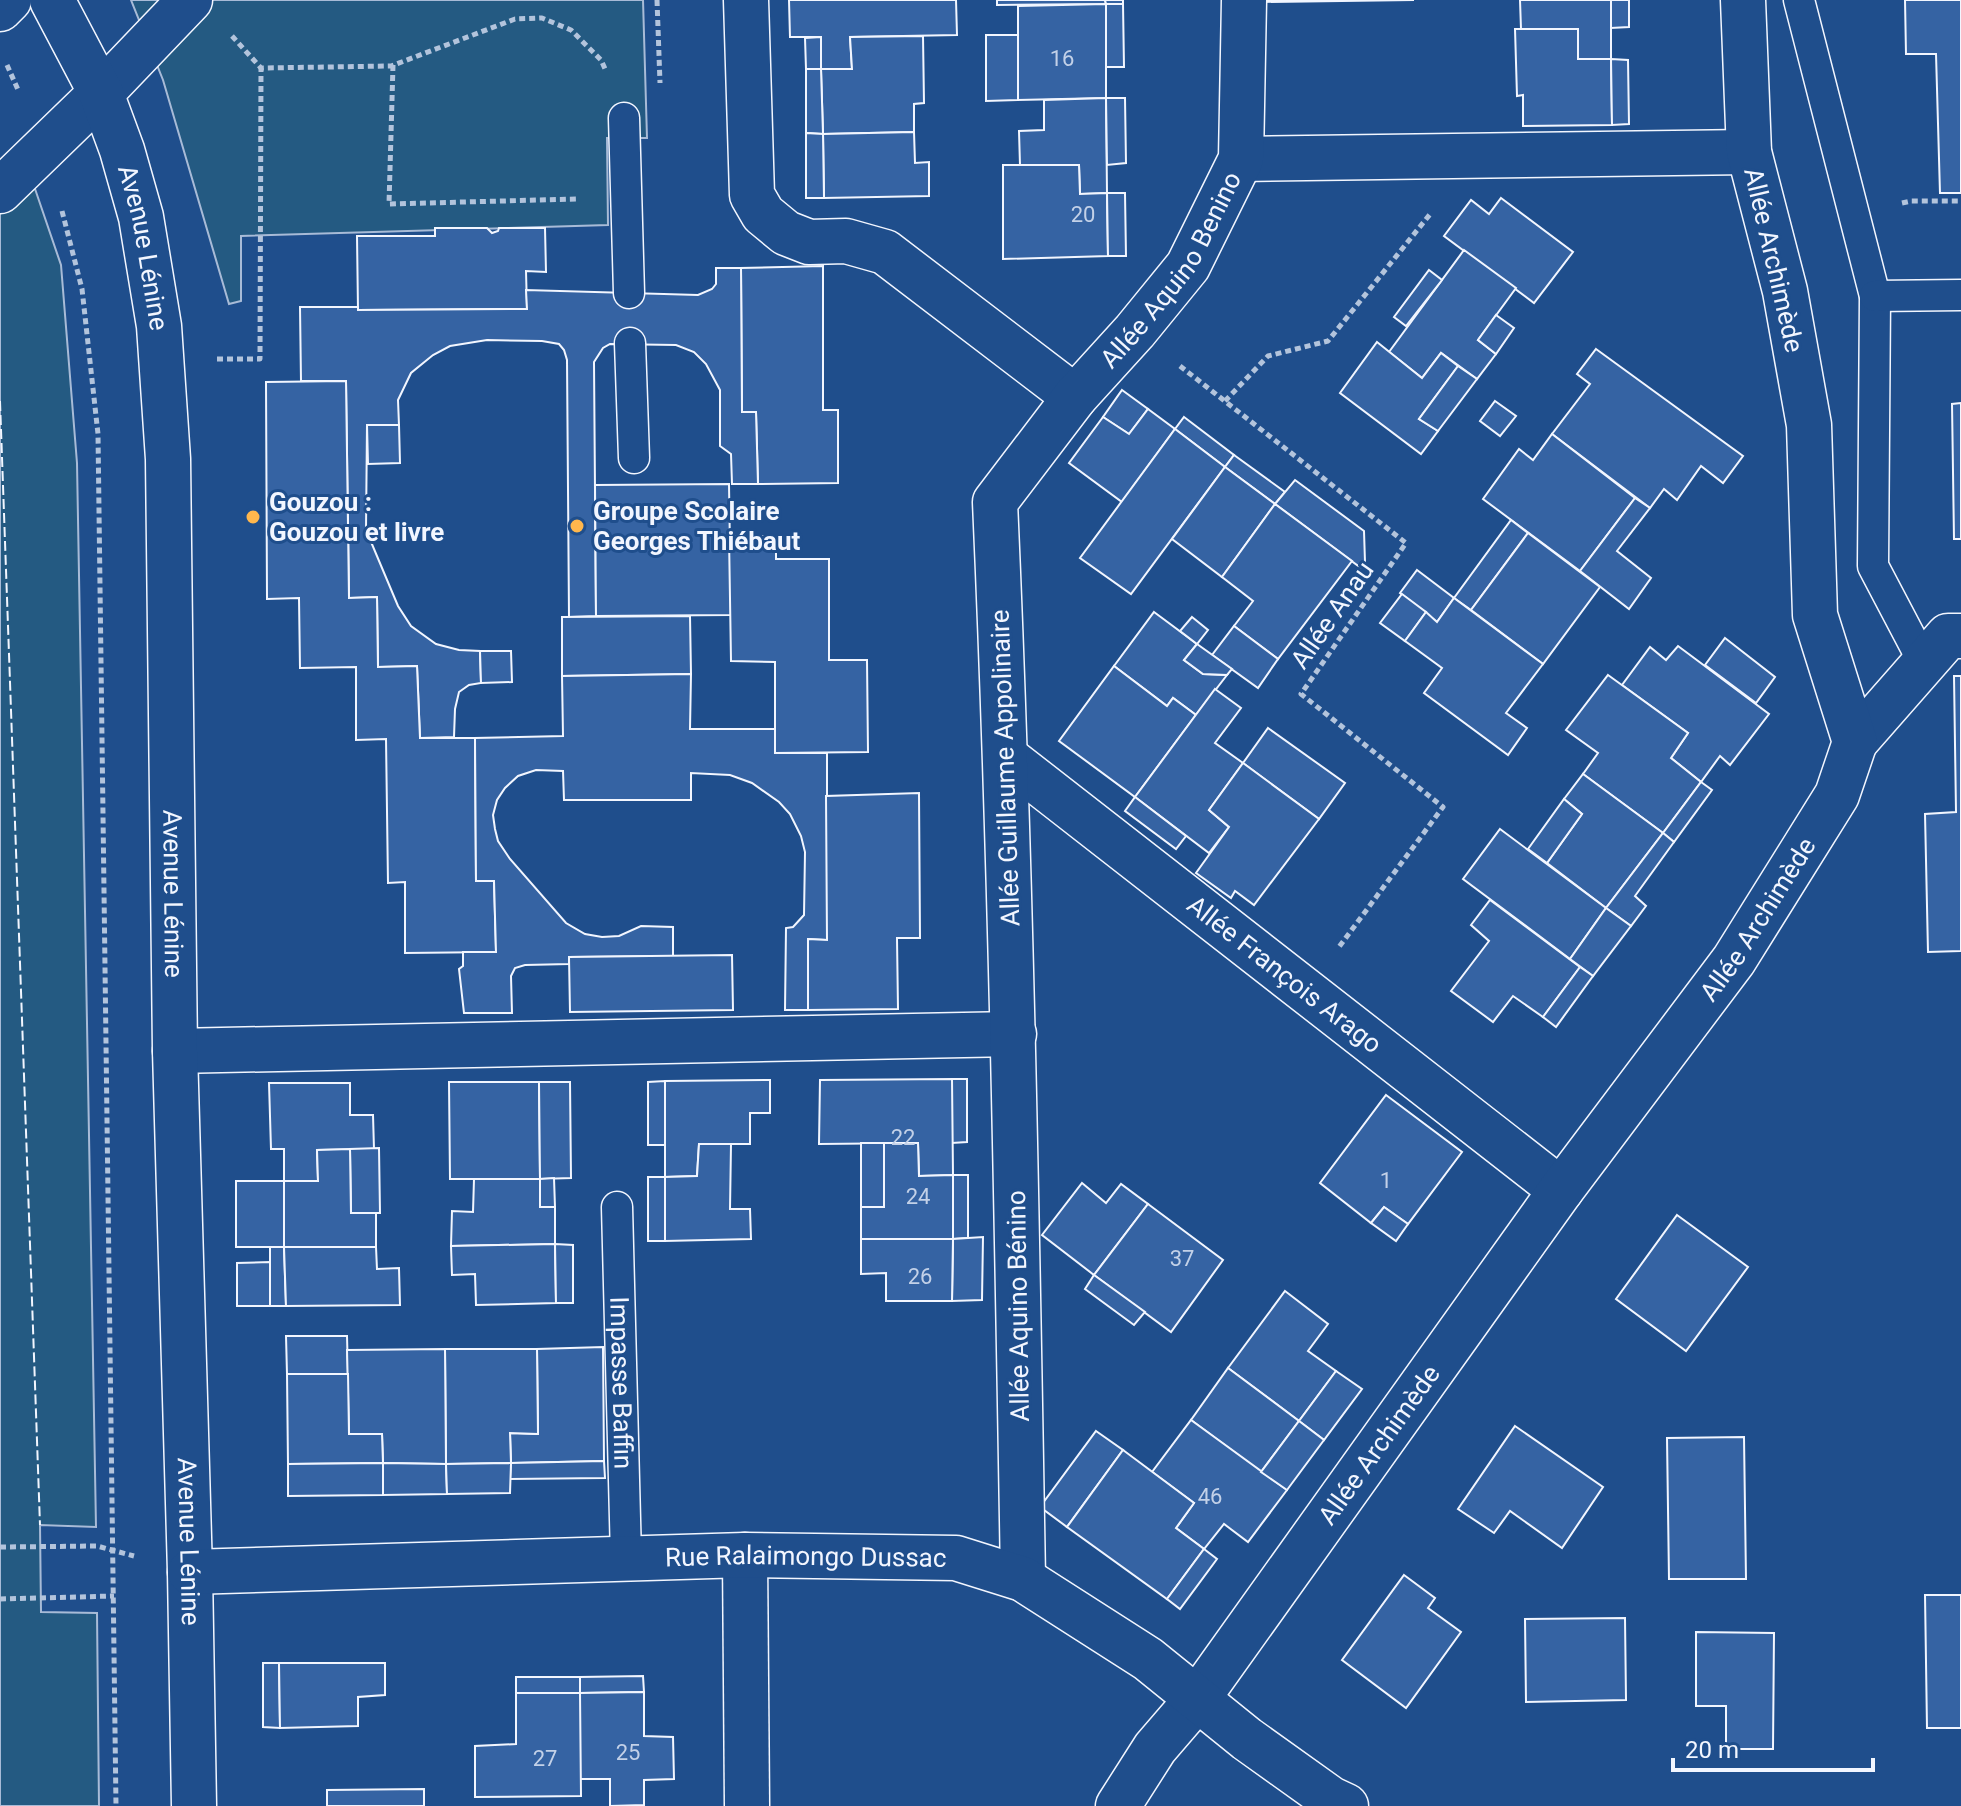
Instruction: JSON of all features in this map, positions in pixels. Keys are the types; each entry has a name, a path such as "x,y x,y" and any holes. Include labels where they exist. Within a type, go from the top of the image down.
{"street":[{"path":"0,9 9,0"},
{"name":"Avenue Lénine","path":"52,0 101,93 122,150 141,217 159,326 168,459 175,1051 194,1806"},
{"path":"0,191 101,93 190,0"},
{"path":"746,0 752,195 763,214 786,233 809,242 846,241 885,252 1075,397"},
{"name":"Allée Aquino Benino","path":"995,502 1075,397 1188,266 1241,159 1244,0"},
{"name":"Allée Archimède","path":"1118,1806 1155,1748 1198,1698 1561,1190 1734,960 1837,795 1855,742 1815,615 1809,425 1785,291 1749,152 1743,0"},
{"path":"1241,159 1749,152"},
{"name":"Allée Guillaume Appolinaire","path":"995,502 1007,758 1014,1034"},
{"path":"1855,742 1948,636 1961,636"},
{"name":"Allée François Arago","path":"1007,758 1561,1190"},
{"path":"175,1051 1014,1034"},
{"name":"Allée Aquino Bénino","path":"1014,1034 1023,1579"},
{"path":"745,1555 747,1806"},
{"name":"Rue Ralaimongo Dussac","path":"190,1572 745,1555 956,1558 1023,1579 1148,1659 1247,1739 1331,1799 1346,1806"}],"lane":[{"path":"1799,0 1875,296 1873,566 1924,663"},
{"path":"624,118 629,293"},
{"path":"1875,296 1961,295"},
{"path":"630,343 634,458"},
{"name":"Impasse Baffin","path":"617,1207 626,1558"}],"path":[{"path":"261,68 393,64 515,19 542,18 571,30 601,60 624,118 661,116 657,0"},
{"path":"211,359 260,359 261,68 230,34"},
{"path":"5,61 52,173 82,289 98,434 116,1806"},
{"path":"393,64 389,204 580,199"},
{"path":"1225,401 1268,356 1328,341 1476,156"},
{"name":"Allée Anau","path":"1135,331 1406,543 1301,694 1443,807 1306,991"},
{"path":"0,1547 97,1546 190,1572"},
{"path":"0,1599 114,1596"}],"shaded area":[{"path":"131,0 643,0 647,138 607,138 608,225 241,236 241,301 229,304 163,80"},
{"path":"33,183 61,265 77,463 96,1527 40,1525 41,1612 97,1613 99,1806 0,1806 0,214"}],"building":[{"path":"789,0 956,0 957,35 850,37 852,69 821,69 821,37 790,37"},
{"path":"997,0 1105,0 1106,4 997,5"},
{"path":"1105,0 1123,0 1123,4 1106,4"},
{"path":"1261,0 1414,0 1261,2"},
{"path":"1520,0 1611,0 1611,59 1578,59 1578,29 1521,29"},
{"path":"1611,0 1629,0 1629,27 1611,28"},
{"path":"1905,0 1961,0 1961,193 1940,193 1936,54 1906,54"},
{"path":"1106,4 1123,4 1124,67 1105,67"},
{"path":"1106,4 1106,98 1018,100 1018,6"},
{"path":"1515,29 1578,29 1578,59 1611,59 1612,125 1523,126 1523,95 1517,96"},
{"path":"986,35 1018,35 1018,100 986,101"},
{"path":"923,36 924,103 914,104 914,132 823,134 821,69 852,69 850,37"},
{"path":"821,37 821,69 806,69 805,38"},
{"path":"1611,59 1628,60 1629,124 1612,125"},
{"path":"806,69 821,69 823,134 806,133"},
{"path":"1106,98 1107,193 1080,194 1079,165 1020,165 1019,131 1044,130 1044,100"},
{"path":"1106,98 1125,98 1126,163 1107,165"},
{"path":"914,132 915,163 929,162 929,196 824,198 823,134"},
{"path":"806,133 823,134 824,198 806,198"},
{"path":"1003,165 1079,165 1080,194 1107,193 1108,256 1003,259"},
{"path":"1107,193 1125,193 1126,256 1108,256"},
{"path":"1501,198 1573,252 1534,303 1444,236 1471,200 1489,214"},
{"path":"435,228 487,228 492,233 499,228 545,228 546,272 526,271 527,309 358,310 357,236 435,236"},
{"path":"1464,250 1516,288 1478,340 1496,354 1477,379 1441,353 1422,378 1389,352"},
{"path":"823,266 823,410 838,410 838,483 758,484 756,412 742,412 741,268"},
{"path":"716,268 741,268 742,412 756,412 758,484 732,484 731,454 720,446 720,390 706,364 694,352 676,345 610,344 603,348 594,362 596,616 569,617 567,360 559,344 487,340 450,346 411,373 398,400 399,425 367,425 366,530 398,606 411,626 436,644 480,651 481,683 469,685 459,692 454,737 420,738 417,666 378,667 377,597 349,598 346,381 301,381 300,307 358,307 358,310 527,309 526,290 698,295 716,284"},
{"path":"1429,270 1442,280 1406,326 1394,317"},
{"path":"1496,315 1514,328 1496,354 1478,340"},
{"path":"1377,342 1422,378 1441,353 1458,366 1419,419 1438,431 1421,454 1340,393"},
{"path":"1596,349 1743,456 1723,483 1701,466 1677,500 1664,489 1650,508 1552,434 1590,384 1577,374"},
{"path":"1458,366 1477,379 1438,431 1419,419"},
{"path":"346,381 349,598 377,597 378,667 417,666 420,738 475,738 476,881 494,881 496,952 405,953 405,882 388,883 386,739 356,740 356,667 300,668 299,598 267,599 266,382"},
{"path":"1122,390 1148,409 1129,434 1103,417"},
{"path":"1495,401 1516,416 1500,436 1480,421"},
{"path":"1961,403 1961,539 1954,539 1952,404"},
{"path":"1148,409 1175,429 1122,502 1069,463 1103,417 1129,434"},
{"path":"1184,417 1234,455 1225,467 1175,429"},
{"path":"367,425 399,425 400,463 368,464"},
{"path":"1175,429 1225,467 1131,594 1080,558"},
{"path":"1552,434 1635,498 1580,571 1483,499 1519,449 1533,460"},
{"path":"1234,455 1285,492 1275,504 1225,467"},
{"path":"1225,467 1275,504 1222,577 1172,539"},
{"path":"1295,480 1364,531 1365,562 1361,568 1275,504"},
{"path":"729,484 731,615 596,616 595,485"},
{"path":"1635,498 1650,508 1617,551 1651,578 1629,609 1580,571"},
{"path":"1275,504 1352,561 1278,659 1234,626 1253,601 1222,577"},
{"path":"1511,520 1528,533 1471,610 1454,598"},
{"path":"1528,533 1600,587 1543,664 1471,610"},
{"path":"729,536 776,536 776,559 829,559 829,660 867,660 868,752 775,753 775,662 731,661"},
{"path":"1417,570 1454,598 1437,622 1400,593"},
{"path":"1402,594 1426,612 1405,641 1380,623"},
{"path":"1454,598 1543,664 1506,713 1527,728 1508,755 1424,693 1442,668 1405,641 1426,612 1437,622"},
{"path":"1154,612 1197,644 1184,660 1203,674 1227,675 1196,715 1173,698 1167,706 1114,666"},
{"path":"690,616 691,674 562,676 562,617"},
{"path":"1192,617 1208,630 1197,644 1180,631"},
{"path":"1234,626 1278,659 1258,688 1212,655"},
{"path":"1725,638 1775,677 1756,703 1705,665"},
{"path":"1197,644 1232,669 1227,675 1203,674 1184,660"},
{"path":"1678,646 1769,714 1730,765 1720,756 1701,782 1671,758 1688,733 1622,685 1650,647 1666,660"},
{"path":"480,651 511,651 512,682 481,683"},
{"path":"1114,666 1167,706 1173,698 1196,715 1135,797 1059,741"},
{"path":"691,674 690,729 775,729 775,753 827,753 827,940 808,939 808,1010 785,1010 786,928 793,927 804,915 805,852 790,814 779,802 752,783 730,775 691,773 691,800 564,800 563,771 536,770 518,776 497,800 493,815 495,829 498,841 510,859 566,923 585,934 602,937 619,936 641,926 673,927 673,956 569,957 569,964 525,965 515,968 511,976 512,1013 464,1013 459,969 463,966 463,952 496,952 494,881 476,881 475,738 563,736 562,676"},
{"path":"1608,675 1688,733 1671,758 1701,782 1663,833 1583,774 1598,753 1566,730"},
{"path":"1954,676 1961,676 1961,951 1928,952 1925,814 1956,812"},
{"path":"1215,689 1241,708 1215,743 1243,763 1209,810 1229,827 1209,853 1135,797"},
{"path":"1268,728 1345,783 1319,819 1243,763"},
{"path":"1243,763 1319,819 1254,905 1235,891 1231,898 1196,873 1229,827 1209,810"},
{"path":"1583,774 1663,833 1606,908 1547,863 1582,814 1564,799"},
{"path":"1701,782 1712,790 1674,842 1663,833"},
{"path":"919,793 920,938 897,938 898,1009 808,1010 808,939 827,940 826,796"},
{"path":"1135,797 1186,836 1176,849 1125,811"},
{"path":"1564,799 1582,814 1547,863 1528,849"},
{"path":"1500,829 1606,908 1570,959 1463,879"},
{"path":"1663,833 1674,842 1635,896 1646,906 1631,926 1606,908"},
{"path":"1490,900 1580,967 1543,1017 1513,996 1493,1022 1451,991 1489,941 1471,925"},
{"path":"1606,908 1631,926 1593,976 1570,959"},
{"path":"732,955 733,1010 570,1012 569,957"},
{"path":"1580,967 1593,976 1556,1027 1543,1017"},
{"path":"952,1079 967,1079 967,1142 952,1143"},
{"path":"952,1079 953,1175 919,1176 918,1143 819,1144 820,1080"},
{"path":"770,1080 770,1113 750,1113 750,1144 699,1144 697,1176 665,1177 665,1081"},
{"path":"665,1081 665,1145 648,1145 648,1082"},
{"path":"449,1082 539,1082 540,1179 450,1179"},
{"path":"539,1082 570,1082 571,1178 540,1179"},
{"path":"269,1083 350,1083 350,1115 373,1115 374,1149 317,1150 318,1181 284,1181 284,1149 271,1149"},
{"path":"1386,1095 1462,1152 1408,1224 1384,1207 1371,1223 1320,1183"},
{"path":"861,1143 884,1143 884,1207 861,1207"},
{"path":"884,1143 918,1143 919,1176 953,1175 953,1239 861,1239 861,1207 884,1207"},
{"path":"699,1144 731,1144 730,1209 750,1209 751,1239 665,1241 665,1177 697,1176"},
{"path":"379,1148 380,1213 351,1213 350,1149"},
{"path":"350,1149 351,1213 376,1213 376,1247 284,1247 284,1181 318,1181 317,1150"},
{"path":"953,1175 968,1175 968,1238 953,1239"},
{"path":"648,1177 665,1177 665,1241 648,1241"},
{"path":"554,1178 555,1207 540,1207 540,1179"},
{"path":"474,1179 540,1179 540,1207 555,1207 555,1244 451,1246 452,1211 473,1212"},
{"path":"236,1181 284,1181 284,1247 236,1247"},
{"path":"1082,1183 1106,1203 1121,1184 1148,1204 1094,1275 1042,1235"},
{"path":"1148,1204 1223,1260 1171,1332 1094,1275"},
{"path":"1384,1207 1408,1224 1396,1241 1371,1223"},
{"path":"1677,1215 1748,1267 1686,1351 1616,1299"},
{"path":"983,1237 982,1300 952,1301 953,1239"},
{"path":"861,1239 953,1239 952,1301 886,1301 886,1273 861,1274"},
{"path":"555,1244 556,1303 476,1305 475,1274 452,1275 451,1246"},
{"path":"555,1244 573,1245 573,1303 556,1303"},
{"path":"270,1247 284,1247 286,1306 270,1306"},
{"path":"284,1247 376,1247 377,1269 399,1268 400,1305 286,1306"},
{"path":"270,1262 270,1306 237,1306 237,1263"},
{"path":"1094,1275 1145,1312 1134,1325 1085,1289"},
{"path":"1285,1291 1328,1324 1308,1351 1336,1371 1299,1421 1228,1368"},
{"path":"286,1336 347,1336 348,1374 287,1374"},
{"path":"603,1347 604,1461 511,1463 510,1433 538,1434 537,1349"},
{"path":"445,1349 537,1349 538,1434 510,1433 511,1463 446,1464"},
{"path":"445,1349 446,1464 383,1463 382,1434 349,1434 347,1350"},
{"path":"1228,1368 1299,1421 1261,1472 1191,1420"},
{"path":"1336,1371 1362,1389 1324,1440 1299,1421"},
{"path":"287,1374 348,1374 349,1434 382,1434 383,1463 288,1464"},
{"path":"1191,1420 1287,1490 1248,1542 1224,1524 1204,1549 1176,1528 1194,1503 1152,1472"},
{"path":"1299,1421 1324,1440 1287,1490 1261,1472"},
{"path":"1515,1426 1603,1487 1562,1548 1510,1511 1494,1533 1458,1509"},
{"path":"1096,1431 1123,1450 1067,1527 1040,1507"},
{"path":"1744,1437 1746,1579 1669,1579 1667,1438"},
{"path":"1123,1450 1194,1503 1176,1528 1204,1549 1167,1599 1067,1527"},
{"path":"604,1461 605,1478 510,1479 511,1463"},
{"path":"383,1463 446,1464 447,1494 383,1495"},
{"path":"383,1463 383,1495 288,1496 288,1464"},
{"path":"511,1463 510,1493 447,1494 446,1464"},
{"path":"1204,1549 1217,1559 1180,1609 1167,1599"},
{"path":"1404,1575 1435,1598 1428,1608 1461,1632 1406,1708 1342,1660"},
{"path":"1925,1595 1961,1595 1961,1728 1927,1728"},
{"path":"1625,1618 1626,1700 1526,1702 1525,1619"},
{"path":"1696,1632 1774,1633 1773,1749 1726,1749 1726,1706 1696,1706"},
{"path":"263,1663 279,1663 280,1728 263,1727"},
{"path":"279,1663 385,1663 385,1695 358,1697 358,1726 280,1728"},
{"path":"643,1676 644,1692 580,1693 580,1677"},
{"path":"516,1677 580,1677 580,1693 516,1693"},
{"path":"644,1692 644,1736 673,1737 674,1779 644,1780 644,1805 610,1806 610,1779 580,1779 580,1693"},
{"path":"516,1693 580,1693 581,1796 475,1797 475,1746 516,1744"},
{"path":"424,1789 424,1806 327,1806 327,1790"}],"fence":[{"path":"0,401 40,1525"}],"place":[{"name":"Gouzou : Gouzou et livre","path":"253,517"},
{"name":"Groupe Scolaire Georges Thiébaut","path":"577,526"}]}
